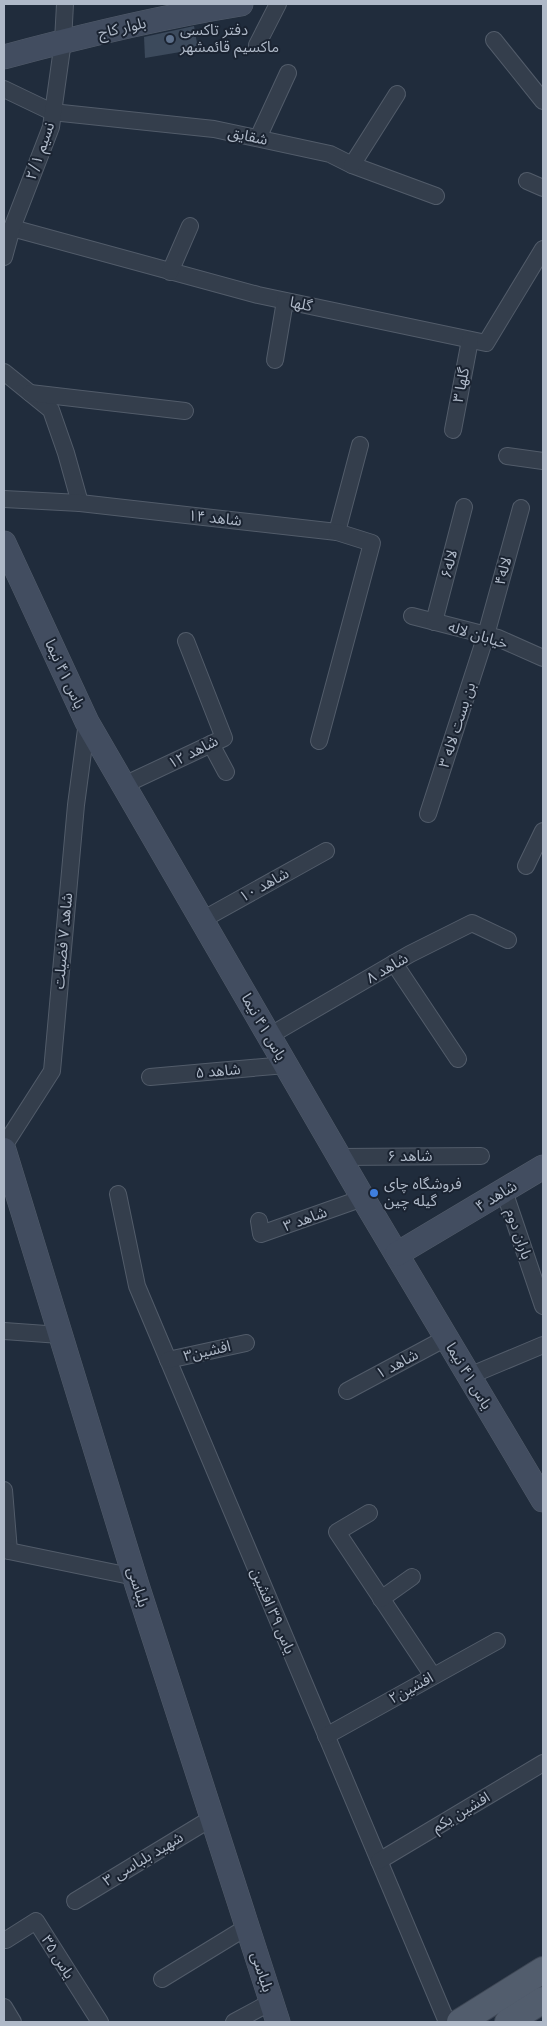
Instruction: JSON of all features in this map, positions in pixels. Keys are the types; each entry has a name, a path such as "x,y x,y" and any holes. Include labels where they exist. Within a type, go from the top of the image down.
{"main road":[{"path":"460,2022 543,1970"},
{"path":"508,2022 543,2000"}],"street":[{"name":"بلوار کاج","path":"4,43 64,24 158,4"},
{"name":"بلوار کاج","path":"4,57 64,24 198,11 241,4"},
{"path":"257,45 278,4"},
{"name":"نسیم ۲/۱","path":"4,257 12,228 51,127 64,24"},
{"path":"494,40 543,101"},
{"path":"258,138 288,73"},
{"name":"شقایق","path":"4,89 52,112 214,128 330,154 352,165 436,196"},
{"path":"352,165 397,94"},
{"path":"527,180 543,188"},
{"path":"170,272 190,226"},
{"name":"گلها","path":"12,228 258,296 486,343 543,250"},
{"path":"275,360 285,301"},
{"name":"گلها ۳","path":"453,430 470,340"},
{"path":"4,372 51,410 66,453 80,503"},
{"path":"30,393 185,411"},
{"path":"337,532 360,445"},
{"path":"507,456 543,461"},
{"name":"شاهد ۱۴","path":"4,499 80,503 337,532 372,543 319,740"},
{"name":"لاله۶","path":"434,622 464,507"},
{"name":"لاله۴","path":"486,635 520,508"},
{"name":"یاس ۴۱ نیما","path":"4,543 87,722 363,1198 543,1500"},
{"name":"خیابان لاله","path":"412,616 498,638 543,658"},
{"name":"بن بست لاله ۳","path":"428,814 486,635"},
{"name":"شاهد ۱۲","path":"124,785 224,738 186,641"},
{"name":"شاهد ۷ فضیلت","path":"4,1146 52,1071 76,805 87,722"},
{"path":"211,744 226,772"},
{"path":"526,866 543,831"},
{"name":"شاهد ۱۰","path":"202,920 326,851"},
{"name":"شاهد ۸","path":"269,1036 394,963 472,923 508,940"},
{"path":"394,963 458,1059"},
{"name":"شاهد ۵","path":"150,1077 286,1065"},
{"name":"بلباسی","path":"4,1150 134,1577 274,2012"},
{"name":"شاهد ۶","path":"339,1157 481,1156"},
{"name":"شاهد ۴","path":"397,1254 543,1168"},
{"name":"باران دوم","path":"504,1191 536,1265 543,1306"},
{"name":"یاس ۳۹ افشین","path":"118,1194 137,1286 447,2022"},
{"name":"شاهد ۳","path":"259,1221 261,1234 363,1198"},
{"path":"4,1331 60,1335"},
{"name":"شاهد ۱","path":"347,1391 446,1338"},
{"name":"افشین۳","path":"168,1360 246,1343"},
{"path":"469,1376 543,1345"},
{"path":"4,1490 6,1551 134,1577"},
{"path":"370,1513 337,1532 433,1676"},
{"path":"382,1599 412,1577"},
{"name":"افشین۲","path":"326,1736 497,1640"},
{"name":"افشین یکم","path":"379,1861 543,1763"},
{"name":"شهید بلباسی ۳","path":"74,1901 212,1818"},
{"name":"یاس ۳۵","path":"6,1940 36,1921 100,2022"},
{"path":"162,1979 247,1927"},
{"path":"4,2007 13,2022"},
{"path":"234,2022 274,2012"}],"building":[{"name":"دفتر تاکسی ماکسیم قائمشهر","path":"194,26 198,49 145,58 144,37"}],"place":[{"name":"دفتر تاکسی ماکسیم قائمشهر","path":"170,39"},
{"name":"فروشگاه چای گیله‌ چین","path":"374,1193"}]}
